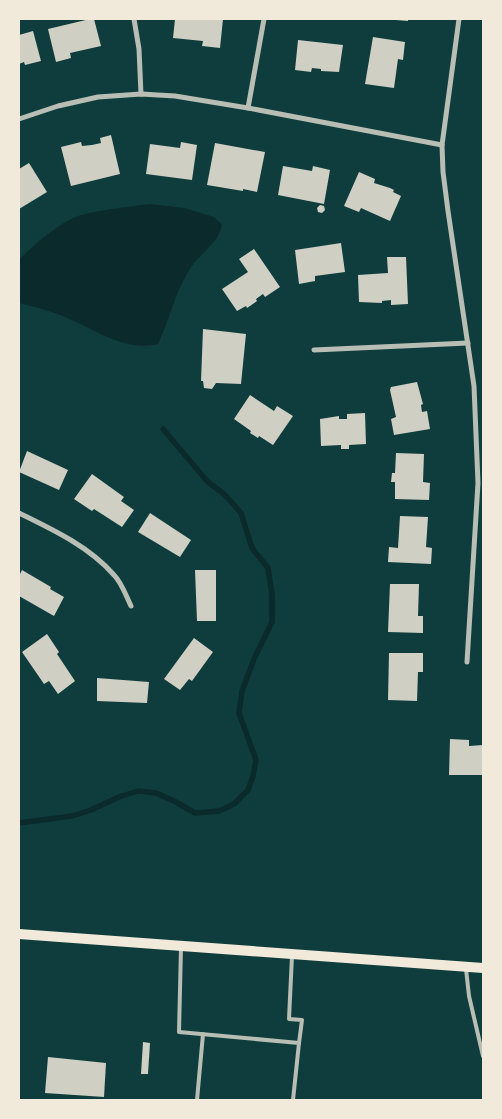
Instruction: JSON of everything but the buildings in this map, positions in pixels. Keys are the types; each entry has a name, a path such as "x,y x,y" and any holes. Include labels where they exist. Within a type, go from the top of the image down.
{"main road":[{"path":"19,934 483,968"}],"street":[{"path":"134,19 139,49 141,94"},
{"path":"248,108 264,19"},
{"path":"459,19 442,145 448,211 474,386 481,483 467,662"},
{"path":"19,119 58,106 98,97 141,94 175,96 442,145"},
{"path":"314,350 468,343"},
{"path":"19,513 57,533 100,560 116,577 131,606"}],"lane":[{"path":"181,945 179,1032 299,1043"},
{"path":"292,954 289,1019 302,1020 293,1100"},
{"path":"465,966 483,1056"},
{"path":"197,1100 203,1034"}],"water":[{"path":"150,204 184,208 214,217 222,225 215,241 188,271 178,291 158,344 146,346 122,342 55,313 19,303 19,260 48,234 65,222 81,215"}],"waterway":[{"path":"19,823 72,816 138,791 156,793 195,813 219,811 234,804 248,790 256,760 239,713 242,691 254,659 272,622 272,594 268,568 252,548 241,513 225,495 207,481 163,429"}]}
